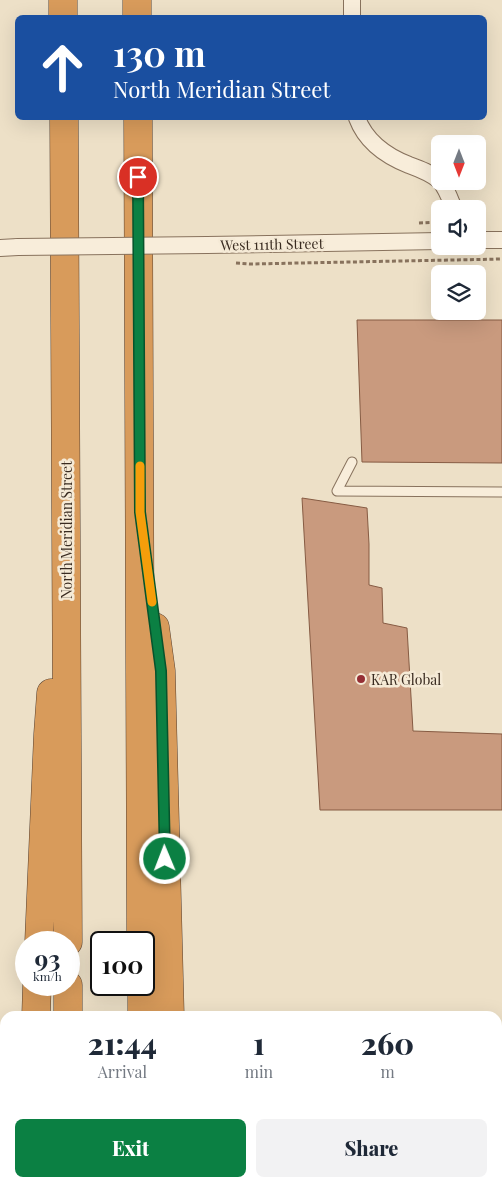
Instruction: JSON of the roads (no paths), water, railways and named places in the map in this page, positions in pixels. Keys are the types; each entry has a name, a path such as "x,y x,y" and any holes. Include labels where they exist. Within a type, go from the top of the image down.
{"highway":[{"path":"63,0 63,15"},
{"path":"137,0 137,15"},
{"name":"North Meridian Street","path":"64,120 68,931"},
{"path":"138,120 142,931"},
{"path":"140,512 161,671 170,1011"},
{"path":"39,931 48,734 66,517"},
{"path":"36,1011 37,996"},
{"path":"68,996 68,1011"},
{"path":"142,996 142,1011"}],"street":[{"path":"352,0 352,15"},
{"path":"358,120 366,135 378,149 396,160 428,173 446,188 451,200"},
{"path":"486,240 502,240"},
{"name":"West 111th Street","path":"0,248 431,241"}],"lane":[{"path":"352,462 337,491 502,492"}],"place":[{"name":"KAR Global","path":"361,679"}]}
